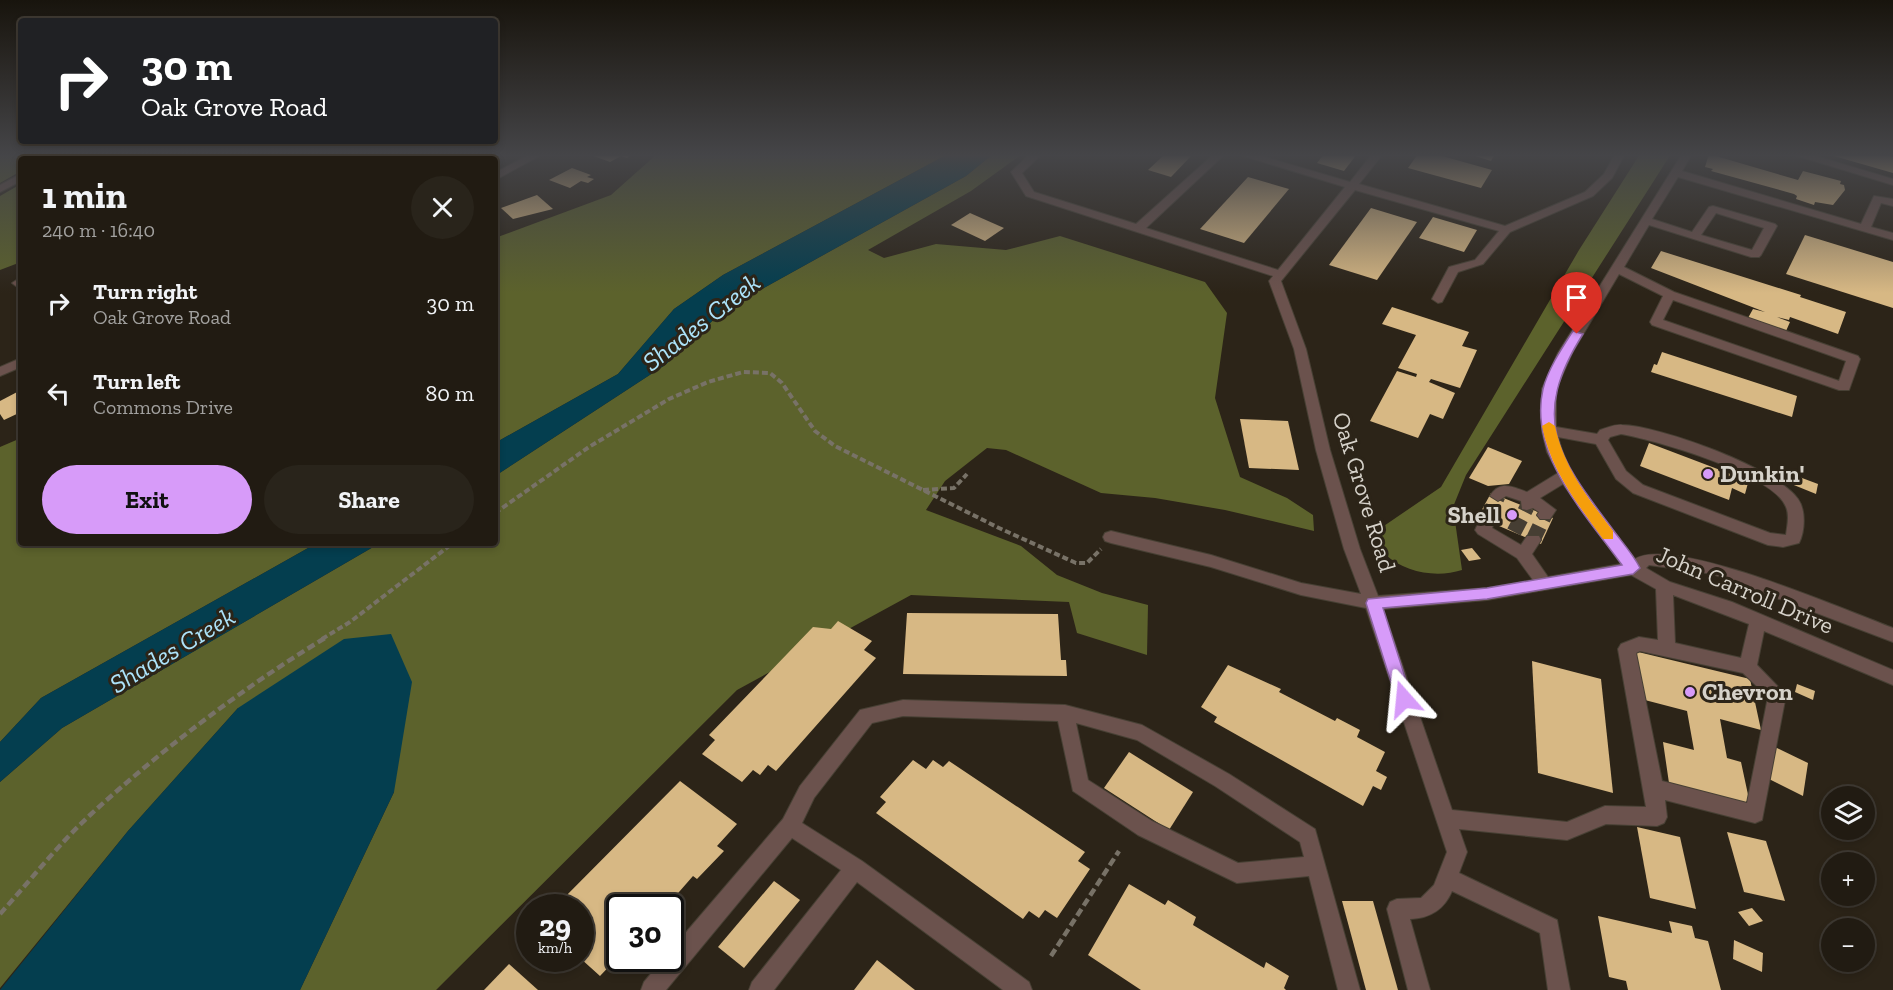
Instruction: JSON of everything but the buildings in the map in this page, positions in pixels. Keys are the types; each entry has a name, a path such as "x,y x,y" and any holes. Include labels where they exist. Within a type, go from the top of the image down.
{"street":[{"path":"1049,200 1278,278 1341,200"},
{"path":"1138,229 1169,200"},
{"path":"1399,200 1506,230"},
{"path":"1438,299 1454,270 1479,262 1506,230 1574,200"},
{"path":"1633,568 1566,475 1554,452 1549,431 1549,389 1565,353 1659,200"},
{"path":"1768,200 1893,237"},
{"path":"1864,229 1877,200"},
{"path":"1646,221 1694,237 1755,255 1771,226 1713,208 1694,237"},
{"path":"1618,269 1670,295 1854,359 1844,387 1656,322 1670,295"},
{"name":"Oak Grove Road","path":"1278,278 1300,349 1323,450 1352,549 1373,603 1476,595 1633,568"},
{"path":"0,372 18,363"},
{"path":"1549,431 1601,440"},
{"path":"1611,431 1632,431 1705,453 1761,477 1786,494 1794,504 1796,522 1793,539 1783,542 1768,538 1638,489 1621,475 1601,440 1605,433 1611,431"},
{"path":"1528,503 1566,475"},
{"path":"1498,495 1503,490 1548,510 1545,515"},
{"path":"1486,520 1483,530 1511,538 1544,583"},
{"path":"1111,537 1211,561 1301,589 1373,603 1457,852 1441,892 1425,908 1397,909 1419,990"},
{"path":"1524,554 1533,540"},
{"name":"John Carroll Drive","path":"1893,635 1714,568 1647,559 1633,568 1664,586 1758,620 1893,678"},
{"path":"1664,586 1667,648"},
{"path":"1748,667 1758,620"},
{"path":"1445,818 1567,831 1605,815 1657,817 1654,788 1627,649 1639,644 1667,648 1748,667 1777,695 1755,814 1654,788"},
{"path":"652,990 790,826 807,792 866,716 903,708 1065,713 1142,733 1222,780 1308,836 1314,866 1349,990"},
{"path":"1065,713 1080,785 1145,828 1237,873 1314,866"},
{"path":"790,826 855,868 1022,990"},
{"path":"760,990 855,868"},
{"path":"1447,878 1550,927 1559,990"}],"path":[{"path":"498,511 567,462 666,402 710,380 745,371 771,373 783,381 807,425 822,437 921,490 1076,563 1087,563 1092,560 1111,537"},
{"path":"921,490 954,488 967,474"},
{"path":"0,914 87,818 138,773 266,674 350,622 449,546"},
{"path":"1051,956 1119,851"}],"green space":[{"path":"0,200 18,200 18,263 0,270"},
{"path":"597,200 862,200 723,275 674,309 618,374 498,441 498,237"},
{"path":"922,200 955,200 868,250 884,258 936,244 1006,250 1060,236 1205,282 1227,313 1215,398 1240,477 1287,498 1313,515 1314,531 1225,510 1155,498 1101,493 1006,450 987,448 945,481 926,510 1021,546 1057,575 1102,593 1148,605 1147,655 1077,633 1069,602 911,595 737,690 532,894 516,894 516,910 436,990 300,990 394,792 238,708 128,831 0,988 0,782 62,728 375,546 498,546 498,474 665,365 724,310"},
{"path":"1611,200 1641,200 1466,475 1453,507 1462,570 1442,574 1412,570 1402,566 1383,552 1375,532 1441,487 1579,250"},
{"path":"18,439 18,546 312,546 41,698 0,742 0,447"}],"water":[{"name":"Shades Creek","path":"862,200 922,200 724,310 665,365 498,474 498,441 618,374 674,309 723,275"},
{"name":"Shades Creek","path":"312,546 375,546 62,728 0,782 0,742 41,698"},
{"path":"391,634 412,682 394,792 300,990 0,990 128,831 238,708 344,639"}],"tunnel":[{"path":"1487,520 1498,496"},
{"path":"1514,532 1527,507"},
{"path":"1533,540 1545,515"}],"slow traffic":[{"path":"1549,426 1554,452 1569,481 1608,535"}],"place":[{"name":"Dunkin'","path":"1708,474"},
{"name":"Shell","path":"1512,515"},
{"name":"Chevron","path":"1690,692"}],"route":[{"path":"1404,699 1373,603 1487,594 1633,568 1569,481 1554,452 1549,431 1549,389 1565,353 1577,334"}]}
